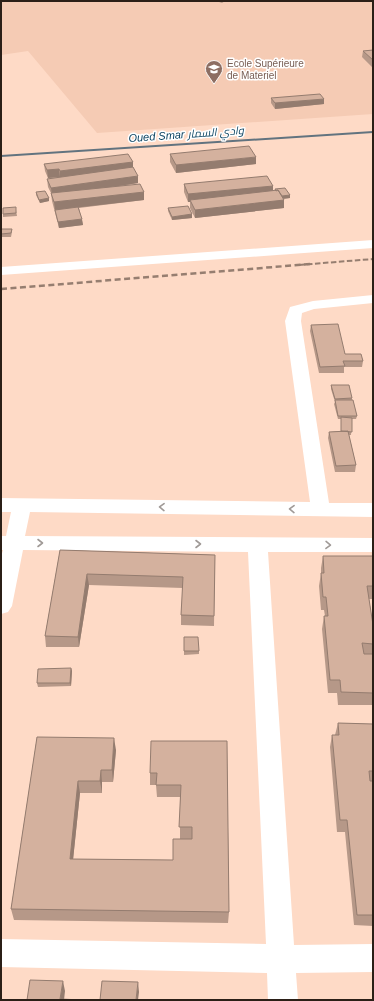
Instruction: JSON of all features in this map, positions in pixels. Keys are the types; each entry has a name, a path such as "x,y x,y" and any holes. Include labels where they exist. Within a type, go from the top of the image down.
{"street":[{"path":"1,271 373,244"},
{"path":"321,510 293,321 295,310 313,305 373,299"},
{"path":"1,505 373,510"},
{"path":"1,606 7,543 22,505"},
{"path":"7,543 373,545"},
{"path":"258,544 282,959 283,1000"},
{"path":"1,953 282,959 373,958"}],"shaded area":[{"name":"Ecole Supérieure de Materiel","path":"1,1 373,1 373,114 97,133 28,51 1,55"}],"building":[{"path":"373,50 373,60 363,51"},
{"path":"320,94 324,99 275,103 271,98"},
{"path":"249,146 256,157 176,165 170,154"},
{"path":"128,154 133,162 60,171 59,169 47,170 44,164"},
{"path":"133,167 138,176 51,188 47,179"},
{"path":"267,176 273,186 188,194 184,184"},
{"path":"140,184 144,192 54,202 51,193"},
{"path":"285,188 290,195 282,196 278,190 276,191 275,189"},
{"path":"278,190 284,200 195,210 190,200"},
{"path":"45,191 49,198 39,200 36,192"},
{"path":"188,206 192,214 172,217 168,208"},
{"path":"16,207 16,213 3,214 3,208"},
{"path":"78,207 82,219 58,222 55,210"},
{"path":"1,229 12,229 11,233 1,234"},
{"path":"338,324 345,354 361,354 363,361 343,361 345,366 320,367 311,325"},
{"path":"331,385 349,385 352,398 335,399"},
{"path":"335,400 353,400 357,416 338,416"},
{"path":"341,417 352,418 352,432 341,431"},
{"path":"348,431 356,465 336,466 329,432"},
{"path":"60,550 215,555 214,616 181,615 183,577 87,574 78,637 45,636"},
{"path":"323,556 373,556 373,586 367,586 373,625 373,644 362,643 364,654 373,654 373,693 341,692 340,680 330,680 324,616 328,616 326,597 323,597 321,573 324,573"},
{"path":"184,637 198,637 199,651 184,651"},
{"path":"71,668 70,683 37,683 38,669"},
{"path":"338,723 373,724 373,771 369,771 370,781 373,781 373,915 357,915 347,820 340,820 332,735 339,735"},
{"path":"37,737 114,738 112,770 101,770 100,781 78,781 70,859 173,860 173,839 192,839 192,827 179,827 181,785 156,785 157,773 150,773 151,741 227,741 229,912 11,909"},
{"path":"30,980 63,981 60,999 82,1000 27,1000"},
{"path":"102,981 138,982 136,1000 100,1000"}],"waterway":[{"name":"Oued Smar وادي السمار","path":"1,156 373,132"}],"railway":[{"path":"299,265 373,259"},
{"path":"1,289 311,264"}],"place":[{"name":"Ecole Supérieure de Materiel","path":"214,84"}]}
